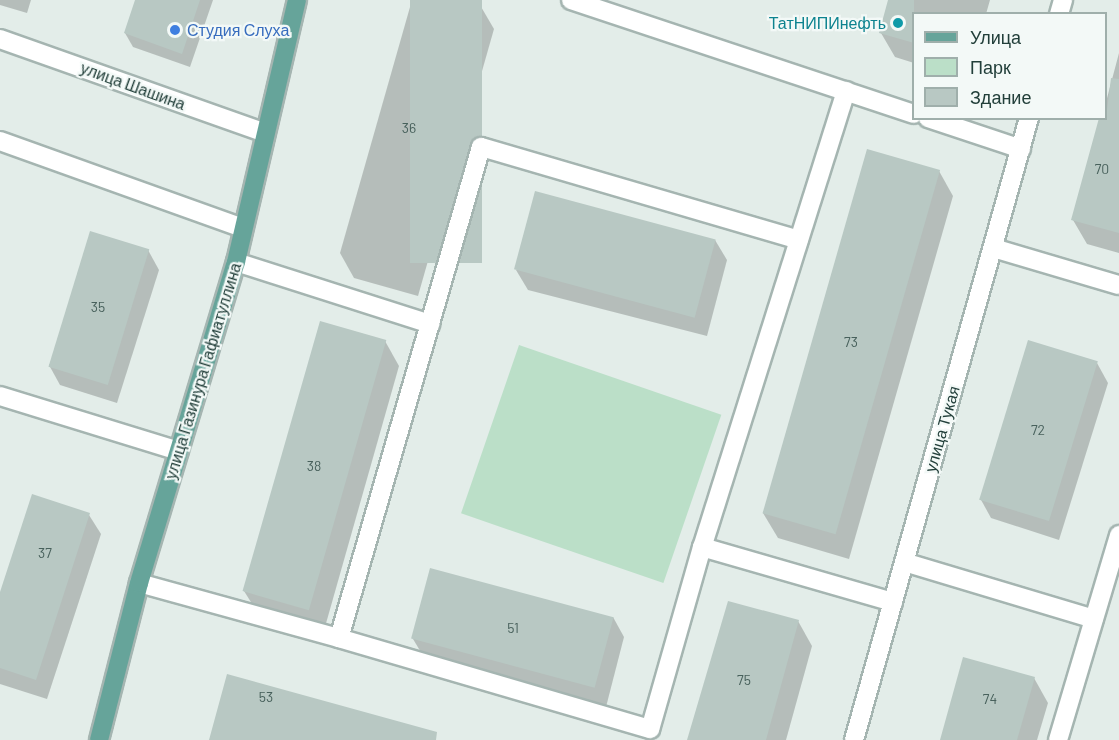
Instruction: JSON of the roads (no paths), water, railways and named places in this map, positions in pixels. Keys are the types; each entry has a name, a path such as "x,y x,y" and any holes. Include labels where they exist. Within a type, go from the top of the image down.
{"main road":[{"name":"улица Газинура Гафиатуллина","path":"99,740 139,583 237,262 297,0"}],"street":[{"path":"571,0 912,113"},
{"name":"улица Шашина","path":"0,39 265,133"},
{"path":"139,583 339,638 650,729 702,547 846,91"},
{"path":"934,120 1021,149"},
{"name":"улица Тукая","path":"854,740 1028,120"},
{"path":"0,141 243,228"},
{"path":"339,638 481,147 799,240"},
{"path":"993,248 1119,285"},
{"path":"237,262 430,324"},
{"path":"0,396 179,451"},
{"path":"1058,740 1119,535"},
{"path":"702,547 893,602"},
{"path":"904,562 1094,619"}],"place":[{"name":"ТатНИПИнефть","path":"898,23"},
{"name":"Студия Слуха","path":"175,30"}]}
